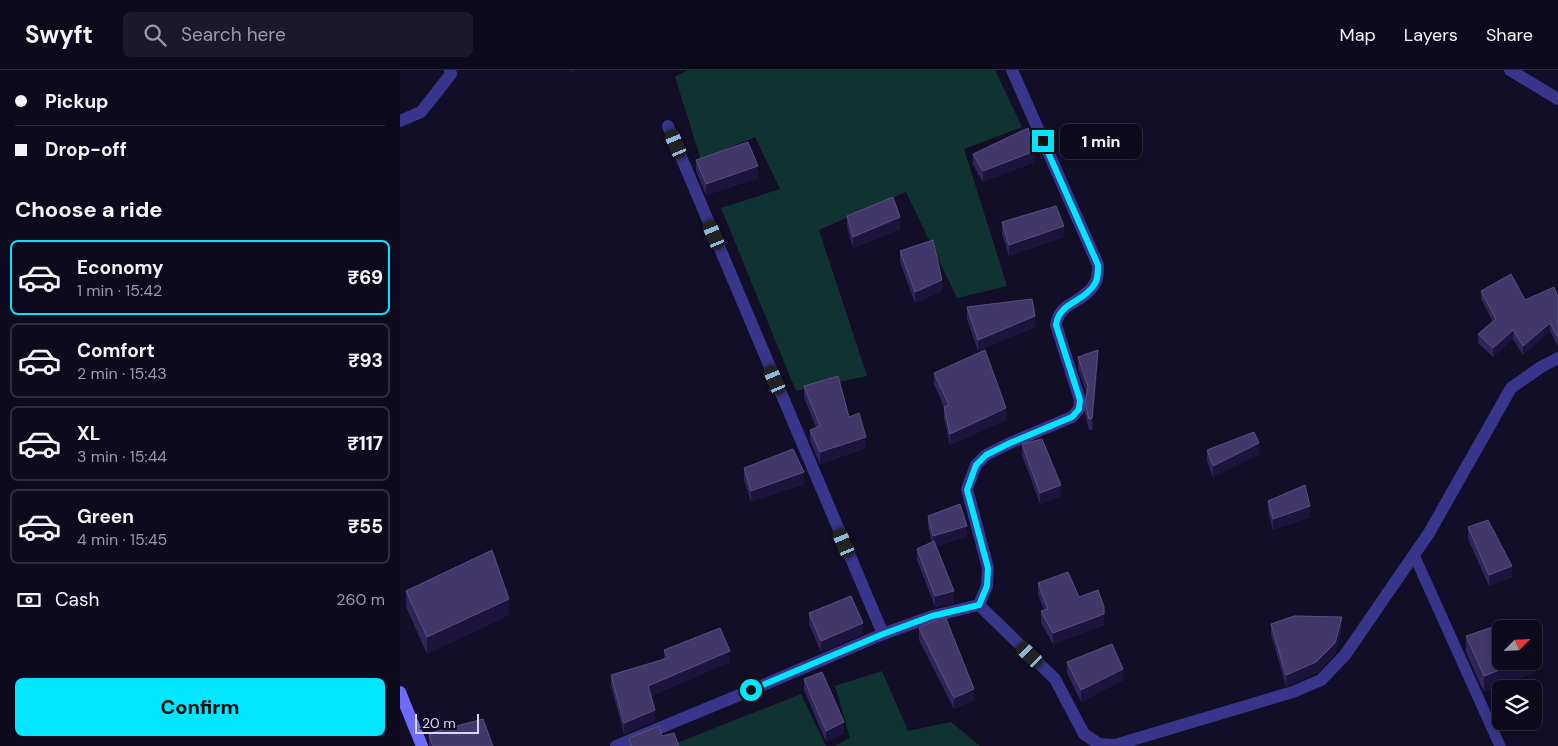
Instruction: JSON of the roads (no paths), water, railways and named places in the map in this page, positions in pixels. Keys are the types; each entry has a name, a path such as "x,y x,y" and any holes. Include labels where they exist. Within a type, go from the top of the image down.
{"main road":[{"path":"400,692 422,746"}],"street":[{"path":"400,121 420,112 451,74 450,70"},
{"path":"979,605 987,586 988,568 967,490 976,465 986,455 1072,417 1079,409 1080,400 1056,325 1057,317 1061,311 1095,285 1098,265 1012,70"},
{"path":"1510,70 1558,99"},
{"path":"668,126 883,634"},
{"path":"979,605 1055,679 1084,734 1098,744 1115,745 1293,692 1321,680 1345,655 1430,533 1511,388 1541,367 1558,358"},
{"path":"616,746 768,684 883,634 932,616 979,605"}],"lane":[{"path":"1414,555 1500,746"}]}
